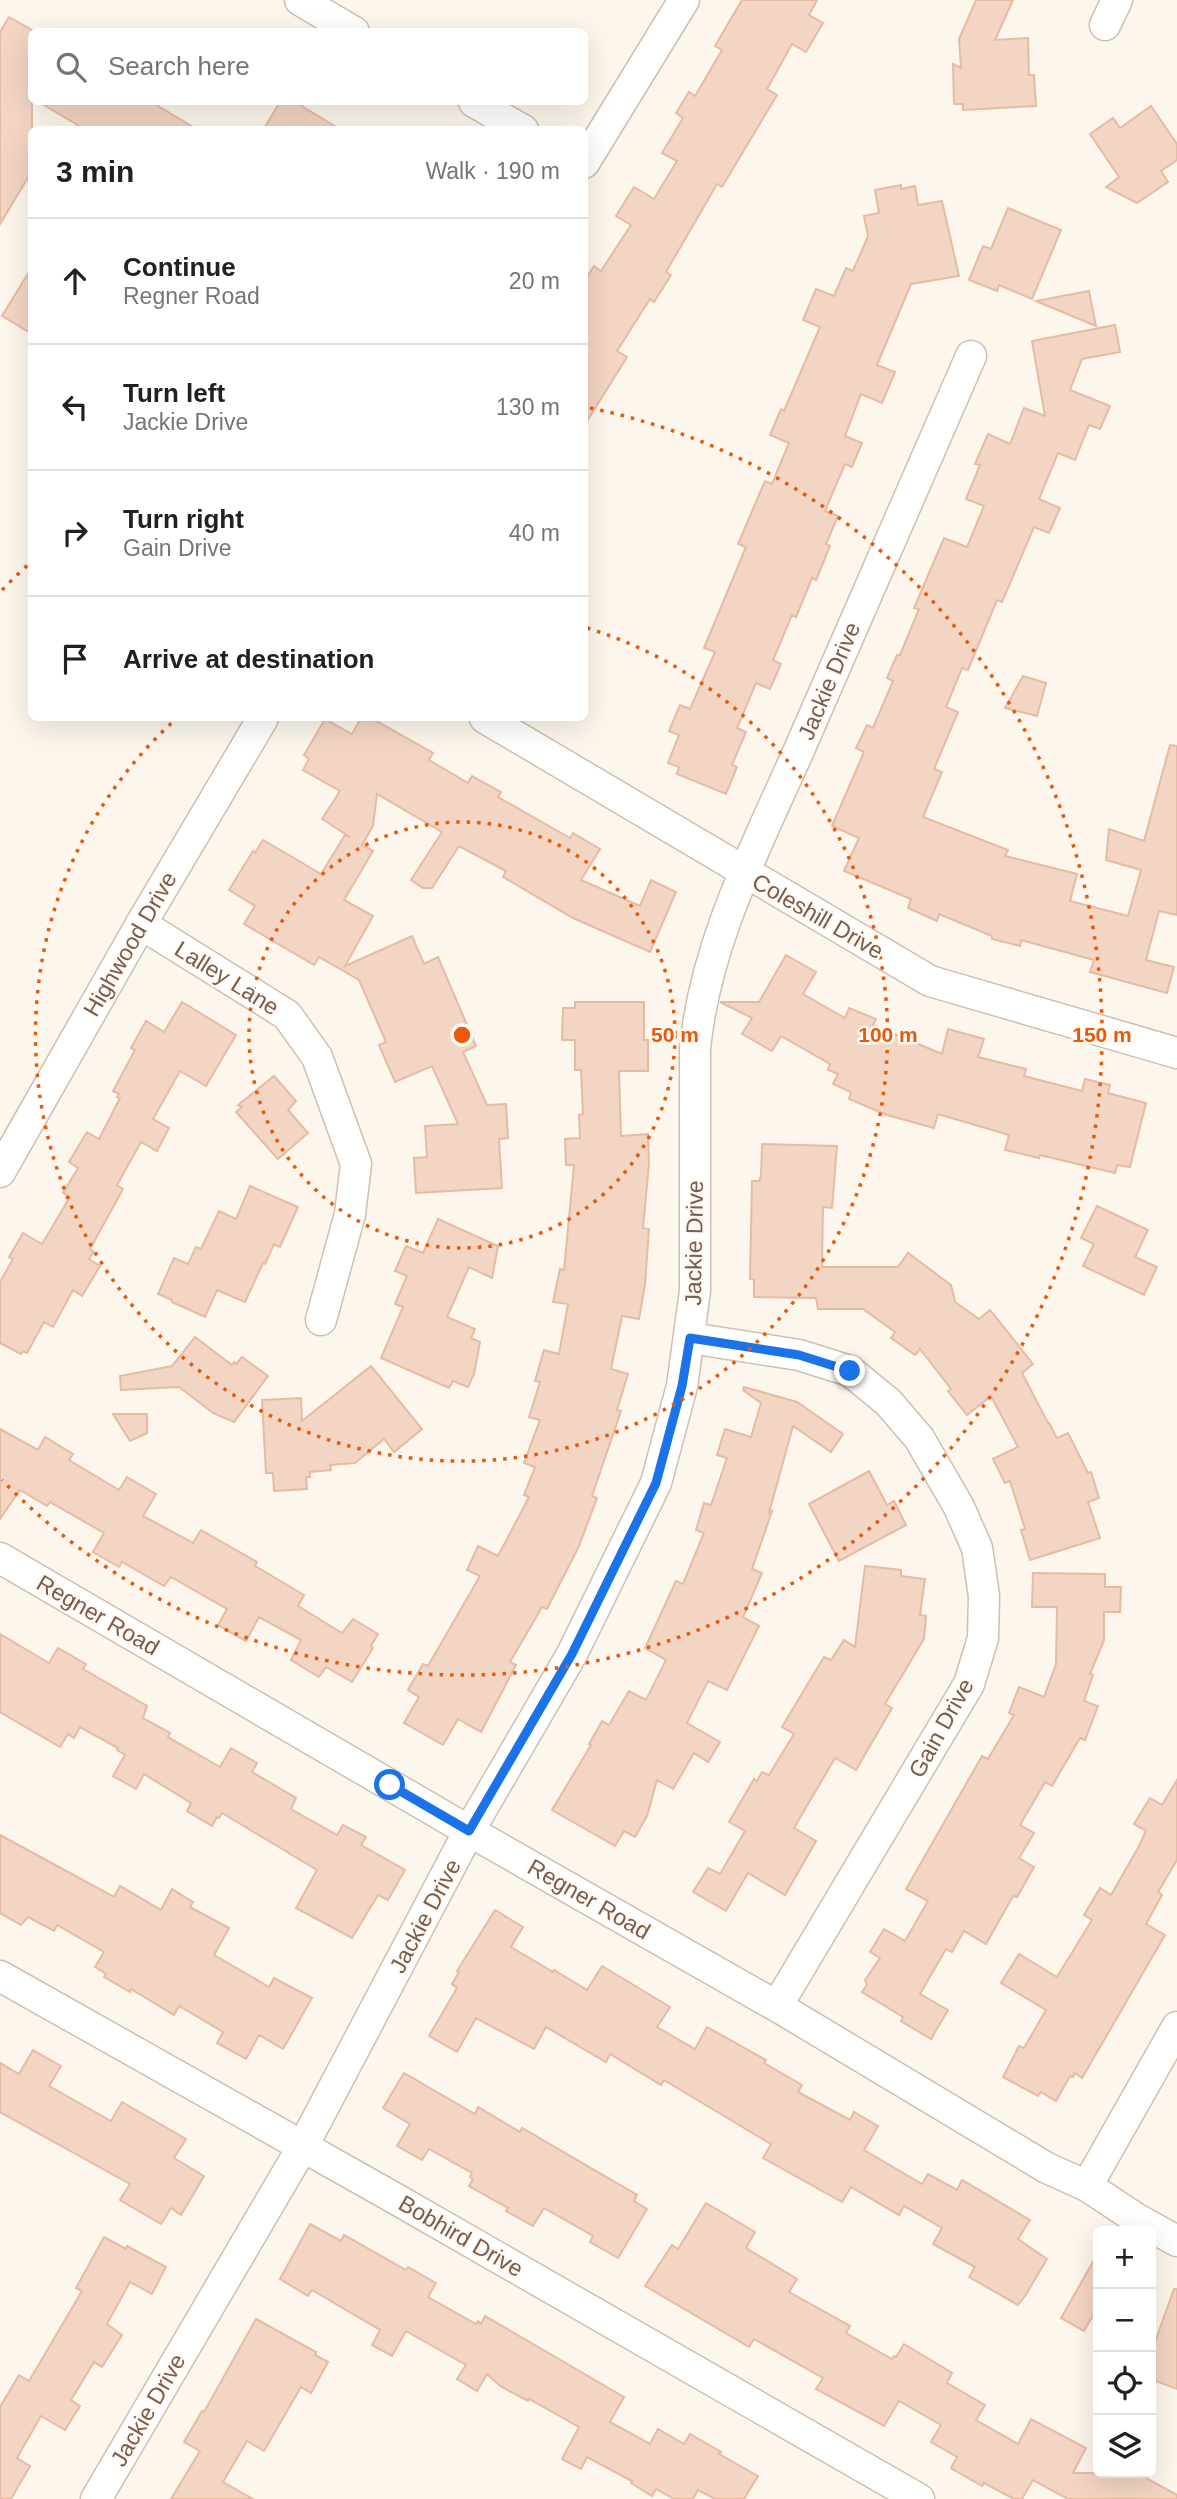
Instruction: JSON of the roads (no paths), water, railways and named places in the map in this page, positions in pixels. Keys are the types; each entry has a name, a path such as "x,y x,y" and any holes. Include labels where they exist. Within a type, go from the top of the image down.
{"street":[{"path":"300,0 347,28"},
{"path":"588,156 684,0"},
{"path":"479,105 516,126"},
{"name":"Jackie Drive","path":"96,2499 303,2146 469,1831 572,1654 656,1483 682,1386 695,1291 695,1049 698,1012 708,974 745,873 971,356"},
{"name":"Highwood Drive","path":"0,1172 141,924 261,721"},
{"name":"Coleshill Drive","path":"490,721 930,981 1177,1053"},
{"name":"Lalley Lane","path":"141,924 287,1015 317,1057 356,1164 350,1214 321,1320"},
{"name":"Gain Drive","path":"690,1338 799,1355 850,1371 888,1402 919,1438 959,1507 977,1548 984,1597 983,1638 969,1684 777,2006"},
{"name":"Regner Road","path":"0,1558 469,1831 777,2006 1047,2168 1087,2186 1177,2241"},
{"name":"Bobhird Drive","path":"0,1976 303,2146 919,2499"},
{"path":"1087,2186 1177,2027"}]}
